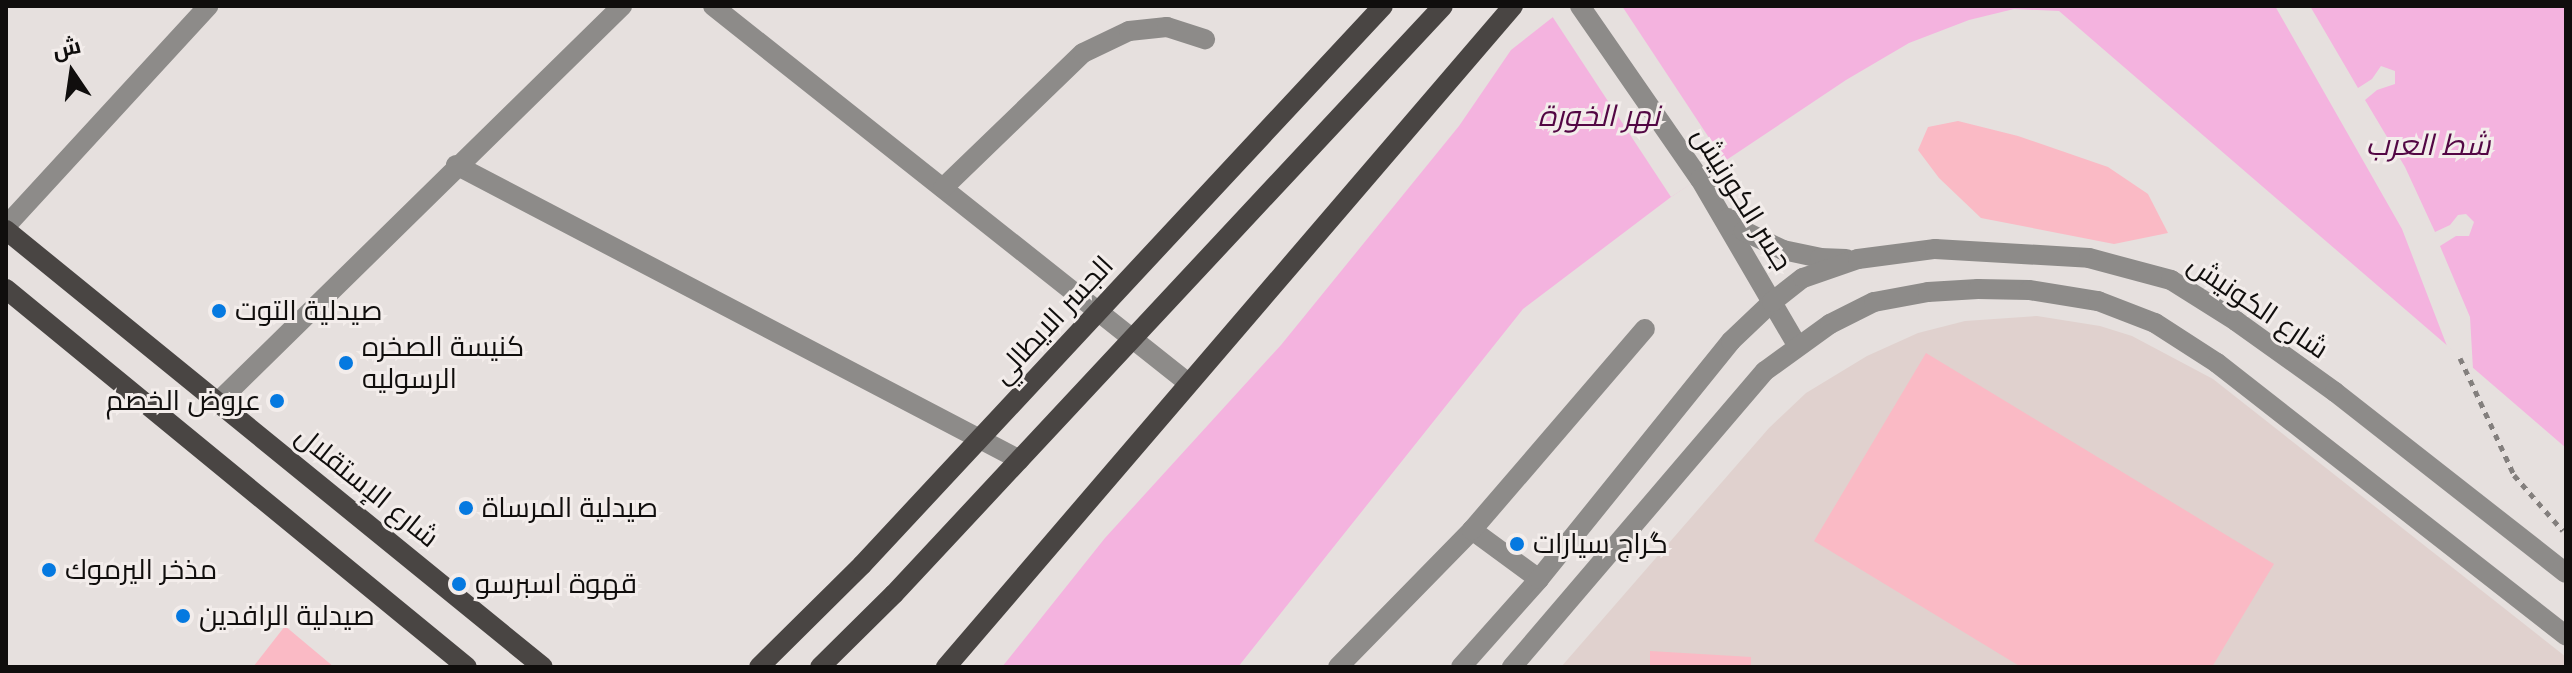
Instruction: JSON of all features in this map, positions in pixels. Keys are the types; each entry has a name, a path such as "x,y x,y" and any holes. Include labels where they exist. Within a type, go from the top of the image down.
{"main road":[{"name":"الجسر الايطالي","path":"759,667 862,565 1383,6"},
{"path":"820,667 894,594 1443,6"},
{"path":"946,667 1187,382 1475,55 1513,6"},
{"name":"شارع الإستقلال","path":"6,228 543,667"},
{"path":"6,289 467,667"}],"street":[{"path":"6,228 208,6"},
{"path":"218,402 456,165 622,6"},
{"path":"713,6 1187,382"},
{"name":"جسر الكورنيش","path":"1580,6 1700,179 1797,345"},
{"path":"943,188 1083,53 1129,31 1141,29 1167,27 1205,39"},
{"path":"456,165 1020,460"},
{"path":"1717,208 1744,231 1783,250 1820,258 1858,259"},
{"name":"شارع الكونيش","path":"1461,667 1539,579 1731,341 1772,302 1803,278 1858,259 1935,249 2089,258 2171,280 2236,321 2335,392 2566,573"},
{"path":"1512,667 1765,371 1830,324 1874,302 1928,292 2029,290 2098,301 2155,323 2217,363 2566,636"},
{"path":"1338,667 1472,530 1645,329"},
{"path":"1472,530 1539,579"}],"path":[{"path":"2460,358 2514,475 2566,535"}],"shaded area":[{"path":"2037,316 2100,326 2132,336 2213,379 2566,657 2566,667 1561,667 1769,428 1806,393 1867,356 1918,333 1965,321"}],"water":[{"name":"نهر الخورة","path":"1567,6 2566,6 2566,448 2059,11 2014,9 1969,20 1909,43 1846,80 1671,197 1523,309 1238,667 1002,667 1105,538 1281,345 1459,126 1511,50"}],"pier":[{"path":"1567,6 1622,6 1725,162 1671,197 1552,16"},
{"path":"2275,6 2310,6 2358,88 2372,79 2381,66 2395,71 2395,84 2377,90 2365,100 2405,167 2435,232 2450,225 2458,215 2466,214 2474,222 2469,236 2456,236 2440,246 2470,317 2473,369 2447,346 2402,229"}],"building":[{"path":"1958,121 2018,136 2108,167 2148,194 2168,233 2114,244 1981,218 1939,178 1918,150 1928,127"},
{"path":"1926,353 2274,564 2212,667 2021,667 1814,541"},
{"path":"285,626 334,667 253,667"},
{"path":"1650,651 1751,657 1751,667 1650,667"}],"place":[{"name":"صيدلية التوت","path":"219,311"},
{"name":"كنيسة الصخره الرسوليه","path":"346,363"},
{"name":"عروض الخصم","path":"277,401"},
{"name":"صيدلية المرساة","path":"466,508"},
{"name":"گراج سيارات","path":"1517,544"},
{"name":"مذخر اليرموك","path":"49,570"},
{"name":"قهوة اسبرسو","path":"459,584"},
{"name":"صيدلية الرافدين","path":"183,616"}],"water label":[{"name":"شط العرب","path":"2428,146"}]}
